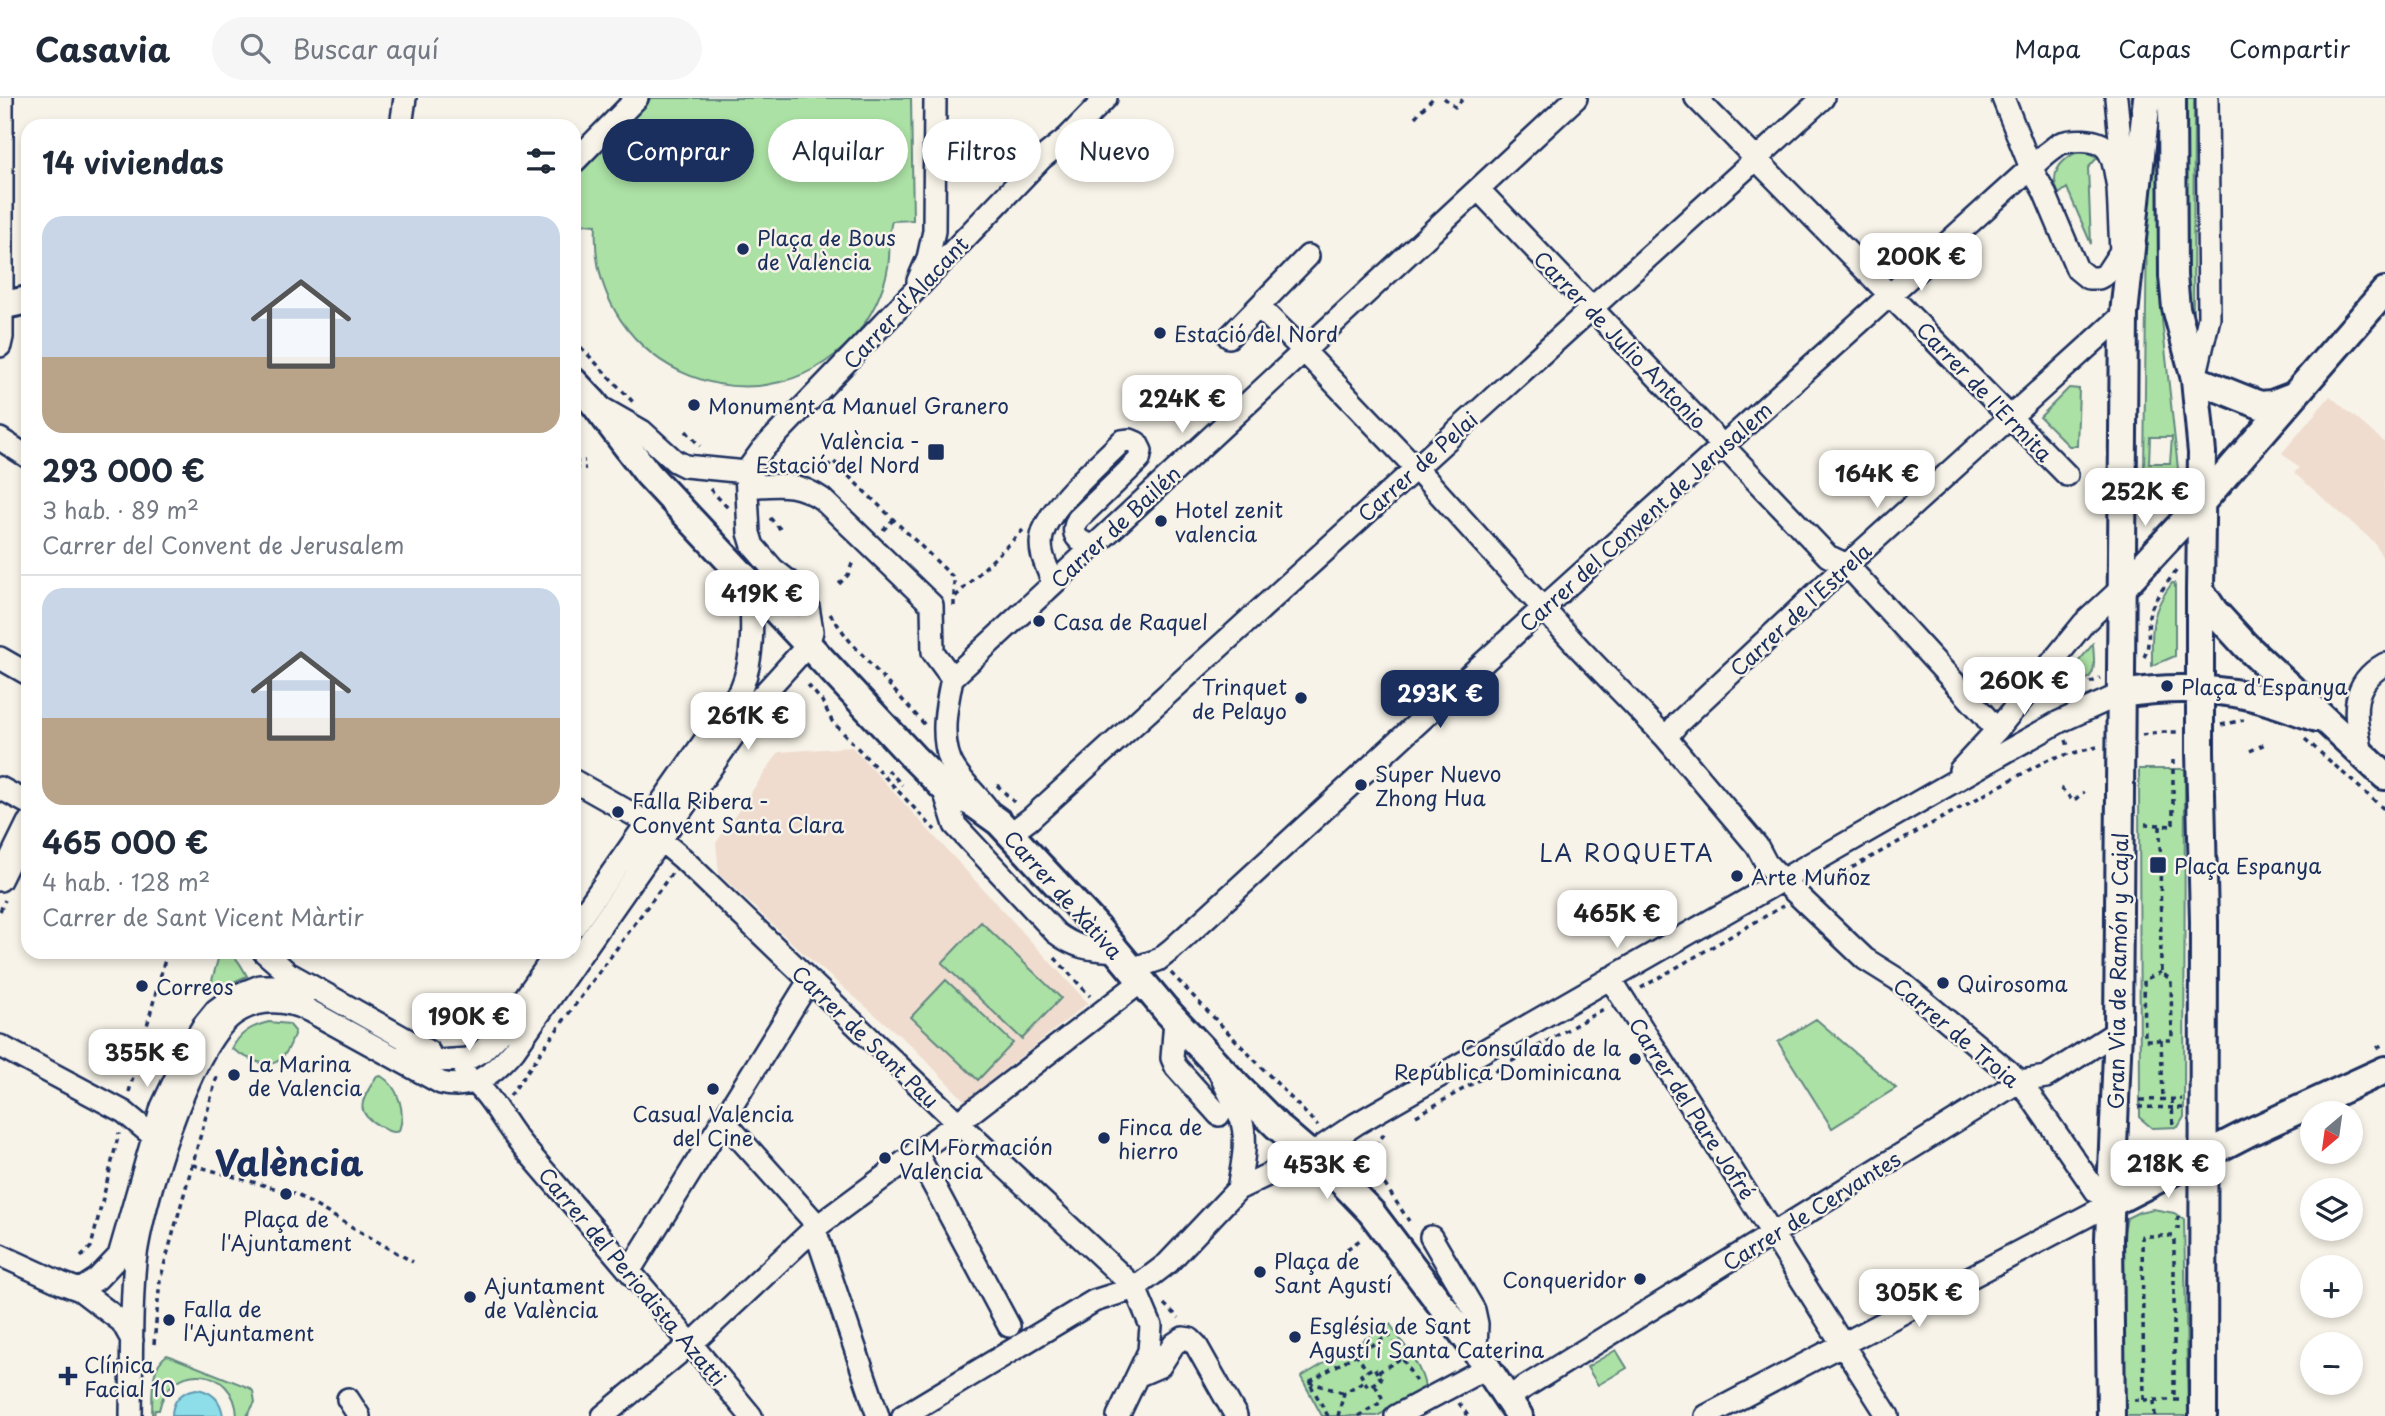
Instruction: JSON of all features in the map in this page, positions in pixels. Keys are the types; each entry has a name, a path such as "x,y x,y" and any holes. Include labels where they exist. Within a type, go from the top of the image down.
{"main road":[{"path":"2147,98 2124,314 2122,694 2150,690 2201,690 2244,695 2322,719"},
{"path":"2172,98 2173,276 2180,329 2195,379 2201,429 2204,922 2194,1103 2203,1156 2195,1408"},
{"path":"2123,587 2202,502 2385,291"},
{"path":"1,306 21,302"},
{"path":"2195,379 2260,405 2272,404 2293,396"},
{"name":"Carrer de Xàtiva","path":"581,389 648,474 943,787 1002,825 1214,1061 1277,1126 1356,1195 1435,1295 1513,1407"},
{"path":"2200,590 2233,632 2385,776"},
{"name":"Gran Via de Ramón y Cajal","path":"2118,1408 2109,1239 2127,1103 2118,1031 2122,694"},
{"path":"2112,1203 2379,1060"}],"street":[{"path":"0,346 2,98"},
{"path":"402,119 405,98"},
{"path":"581,155 637,98"},
{"path":"900,309 921,274 932,244 935,98"},
{"name":"Carrer d'Alacant","path":"746,472 762,450 1042,158 1067,138 1107,98"},
{"name":"Carrer de Bailén","path":"952,678 1576,98"},
{"name":"Carrer de l'Ermita","path":"1696,98 2067,475"},
{"name":"Carrer de Pelai","path":"1002,825 1030,819 1823,98"},
{"path":"2003,98 2031,168 2077,269 2088,278 2099,278 2106,274 2121,251"},
{"path":"2116,98 2121,149 2121,251 2127,281"},
{"path":"2195,379 2209,318 2207,98"},
{"name":"Carrer del Convent de Jerusalem","path":"1130,967 1158,960 1172,949 1889,293 2060,144 2097,143 2107,148 2119,187"},
{"path":"1788,171 1835,221 1844,248"},
{"name":"Carrer de Julio Antonio","path":"1478,189 1828,556 1847,565 1996,731"},
{"path":"1229,337 1308,256"},
{"path":"1259,307 1415,467 1700,777 1731,801 1774,848"},
{"name":"Carrer de l'Estrela","path":"1666,738 1678,723 1847,565 2124,314"},
{"name":"Carrer de Xàtiva","path":"593,402 642,431 675,461 693,467 746,472 760,486 778,484 802,487 822,499 932,605 933,652 952,678"},
{"path":"0,439 21,452"},
{"path":"1053,583 1041,546 1051,514 1122,441 1130,440 1137,443 1141,451 1139,460 1078,519 1073,528 1083,542 1094,545"},
{"path":"581,938 647,827 808,645 812,631 808,607 791,583 761,558 753,547 748,526 746,472"},
{"path":"581,917 647,827 741,689 748,672 751,647 750,583"},
{"path":"1947,784 1996,731 2084,623 2123,587"},
{"path":"0,658 21,670"},
{"path":"2362,755 2354,710 2362,687 2373,671 2385,664"},
{"path":"952,678 946,712 950,759 961,777 1002,825"},
{"path":"903,1416 1094,1301 1135,1288 1168,1263 1238,1189 1311,1154 1356,1124 1947,784 2059,722 2122,694"},
{"name":"Carrer de Troia","path":"1700,777 1757,846 1766,863 1799,898 1866,959 1897,979 2020,1082 2096,1191 2112,1203"},
{"name":"Carrer de Sant Pau","path":"581,785 647,827 1135,1288"},
{"path":"603,1416 691,1343 814,1228 957,1122 1130,967 1070,943 1056,933 956,825 943,787"},
{"path":"0,788 21,799"},
{"path":"0,880 21,837"},
{"path":"1825,910 1897,979"},
{"path":"272,959 288,973 476,1082"},
{"path":"80,1290 103,1274 119,1256 153,1136 171,1086 203,1026 216,1010 235,996 260,986 274,986 292,991 420,1061 468,1059 482,1051 501,1032 552,959"},
{"path":"131,1416 136,1259 150,1195 169,1136 194,1069 211,1038 235,1013 258,1004 282,1000 294,1003 430,1078 456,1087 476,1082 498,1070 514,1050 568,959"},
{"name":"Carrer del Pare Jofré","path":"1610,978 1888,1416"},
{"path":"630,1270 809,981"},
{"path":"1175,1020 1172,1058 1176,1067 1219,1115"},
{"name":"Carrer de Cervantes","path":"1513,1407 1707,1266 1773,1233 2020,1082 2046,1077 2118,1031"},
{"path":"0,1045 124,1112 153,1136"},
{"path":"1214,1061 1240,1117 1244,1141 1238,1189"},
{"name":"Carrer del Periodista Azatti","path":"476,1082 514,1135 751,1416"},
{"path":"723,1120 811,1218 878,1416"},
{"path":"916,1152 1009,1326"},
{"path":"1706,1416 2112,1203"},
{"path":"1392,1404 1482,1359 1477,1324 1481,1306 1432,1237"},
{"path":"0,1255 80,1290 122,1322 132,1340"},
{"path":"1118,1416 1149,1351 1151,1326 1135,1288"},
{"path":"1435,1295 1481,1306"},
{"path":"1139,1375 1160,1366 1174,1344 1182,1338 1190,1339 1236,1416"},
{"path":"1211,1391 1226,1416"}],"path":[{"path":"1415,117 1433,98"},
{"path":"1444,98 1455,107 1464,98"},
{"path":"581,347 633,402"},
{"path":"686,431 700,446"},
{"path":"581,461 585,461"},
{"path":"814,480 833,461 954,578 953,611"},
{"path":"693,467 748,526"},
{"path":"581,468 586,468"},
{"path":"2147,519 2179,481"},
{"path":"769,517 783,532"},
{"path":"877,537 894,519"},
{"path":"954,598 1026,528"},
{"path":"839,584 848,575 853,561"},
{"path":"2139,660 2147,650 2152,607 2176,572"},
{"path":"826,607 867,660"},
{"path":"808,685 822,701 832,721"},
{"path":"2221,725 2252,718"},
{"path":"2142,735 2181,732"},
{"path":"2298,734 2385,810"},
{"path":"2066,738 2069,748"},
{"path":"2080,742 2083,749"},
{"path":"2250,751 2267,743"},
{"path":"1405,1122 2049,759 2099,746"},
{"path":"2144,813 2145,825 2173,826 2173,760"},
{"path":"888,770 902,785"},
{"path":"2061,788 2073,801 2084,792"},
{"path":"2160,825 2161,972"},
{"path":"509,1098 672,872"},
{"path":"80,1257 91,1247 165,959"},
{"path":"2161,972 2171,980 2172,1040 2145,1040 2144,979 2161,972"},
{"path":"2161,1040 2163,1100"},
{"path":"2379,1060 2385,1043"},
{"path":"154,1344 160,1280 220,1065"},
{"path":"2127,1103 2172,1099 2194,1103"},
{"path":"2172,1099 2173,1129"},
{"path":"2127,1103 2172,1108 2194,1103"},
{"path":"1367,1164 1381,1135 1393,1128"},
{"path":"1377,1150 1381,1155"},
{"path":"1356,1155 1358,1152 1362,1153"},
{"path":"192,1165 295,1194 412,1262"},
{"path":"2178,1216 2178,1235"},
{"path":"2144,1400 2142,1236 2174,1236 2174,1400"},
{"path":"1135,1288 1161,1301 1185,1322"},
{"path":"1309,1381 1389,1335 1416,1383"},
{"path":"1377,1373 1413,1351"},
{"path":"1356,1353 1367,1371"},
{"path":"1374,1367 1381,1379 1368,1387 1361,1375 1367,1371 1374,1367"},
{"path":"1309,1381 1344,1393"},
{"path":"1309,1381 1328,1416"},
{"path":"1338,1416 1344,1393 1364,1381"},
{"path":"1358,1416 1392,1404 1374,1384"},
{"path":"2118,1408 2144,1400 2174,1400 2195,1408"},
{"path":"2154,1400 2155,1416"}],"shaded area":[{"path":"2330,396 2385,443 2385,562 2374,542 2294,473 2299,468 2282,453"},
{"path":"852,747 1088,1003 965,1101 914,1048 803,953 719,874 716,843 779,752"}],"green space":[{"name":"Plaça de Bous de València","path":"651,98 911,98 913,220 892,221 888,267 872,312 862,327 824,363 780,382 735,386 691,376 652,354 621,320 601,277 596,225 584,224 581,228 581,173 602,150 602,182 754,182 754,119 631,119"},
{"path":"2183,98 2194,98 2193,325 2186,281"},
{"path":"2160,113 2162,320 2178,469 2146,507 2144,474 2147,222","holes":["2150,437 2172,437 2170,463 2149,463"]},
{"path":"2077,152 2097,158 2088,168 2091,244 2067,188 2059,194 2055,181 2061,164"},
{"path":"2069,388 2079,389 2077,446 2069,446 2040,417"},
{"path":"2172,583 2175,586 2175,656 2152,666 2153,622 2159,604"},
{"path":"2093,644 2092,672 2086,680 2071,689 2064,679"},
{"path":"2139,769 2185,769 2184,1117 2178,1127 2152,1128 2140,1118"},
{"path":"981,922 1061,998 1022,1039 942,963"},
{"path":"218,959 237,959 247,976 209,991"},
{"path":"946,980 1013,1043 978,1080 911,1017"},
{"path":"1816,1019 1896,1088 1832,1128 1778,1042"},
{"path":"269,1022 289,1024 295,1031 285,1055 278,1061 271,1064 254,1061 232,1049 247,1031"},
{"path":"381,1076 392,1087 399,1100 402,1116 399,1131 396,1132 378,1125 365,1114 363,1108 368,1091 376,1077"},
{"path":"2153,1209 2174,1213 2184,1219 2188,1416 2125,1416 2124,1231 2127,1218"},
{"path":"1390,1324 1420,1370 1425,1387 1421,1393 1377,1416 1322,1416 1301,1377"},
{"path":"1616,1350 1627,1368 1598,1385 1587,1367"},
{"path":"167,1355 250,1388 255,1402 247,1416 237,1416 233,1399 225,1387 214,1379 201,1375 188,1376 175,1383 165,1394 159,1410 155,1410 152,1416 155,1374 161,1360"}],"water":[{"path":"196,1389 215,1397 223,1416 172,1416 178,1398"}],"place":[{"name":"Plaça de Bous de València","path":"743,249"},
{"name":"Estació del Nord","path":"1160,333"},
{"name":"Monument a Manuel Granero","path":"694,405"},
{"name":"València - Estació del Nord","path":"936,452"},
{"name":"Hotel zenit valencia","path":"1161,521"},
{"name":"Casa de Raquel","path":"1039,621"},
{"name":"Plaça d'Espanya","path":"2167,686"},
{"name":"Trinquet de Pelayo","path":"1301,698"},
{"name":"Super Nuevo Zhong Hua","path":"1361,785"},
{"name":"Falla Ribera - Convent Santa Clara","path":"618,812"},
{"name":"Plaça Espanya","path":"2158,865"},
{"name":"Arte Muñoz","path":"1737,876"},
{"name":"Quirosoma","path":"1943,983"},
{"name":"Correos","path":"142,986"},
{"name":"Consulado de la República Dominicana","path":"1635,1059"},
{"name":"La Marina de Valencia","path":"234,1075"},
{"name":"Casual Valencia del Cine","path":"713,1089"},
{"name":"Finca de hierro","path":"1104,1138"},
{"name":"CIM Formación Valencia","path":"885,1158"},
{"name":"Plaça de l'Ajuntament","path":"286,1194"},
{"name":"Plaça de Sant Agustí","path":"1260,1272"},
{"name":"Conqueridor","path":"1640,1279"},
{"name":"Ajuntament de València","path":"470,1297"},
{"name":"Falla de l'Ajuntament","path":"169,1320"},
{"name":"Església de Sant Agustí i Santa Caterina","path":"1295,1337"},
{"name":"Clínica Facial 10","path":"68,1376"}],"district":[{"name":"LA ROQUETA","path":"1627,852"},
{"name":"València","path":"289,1161"}]}
